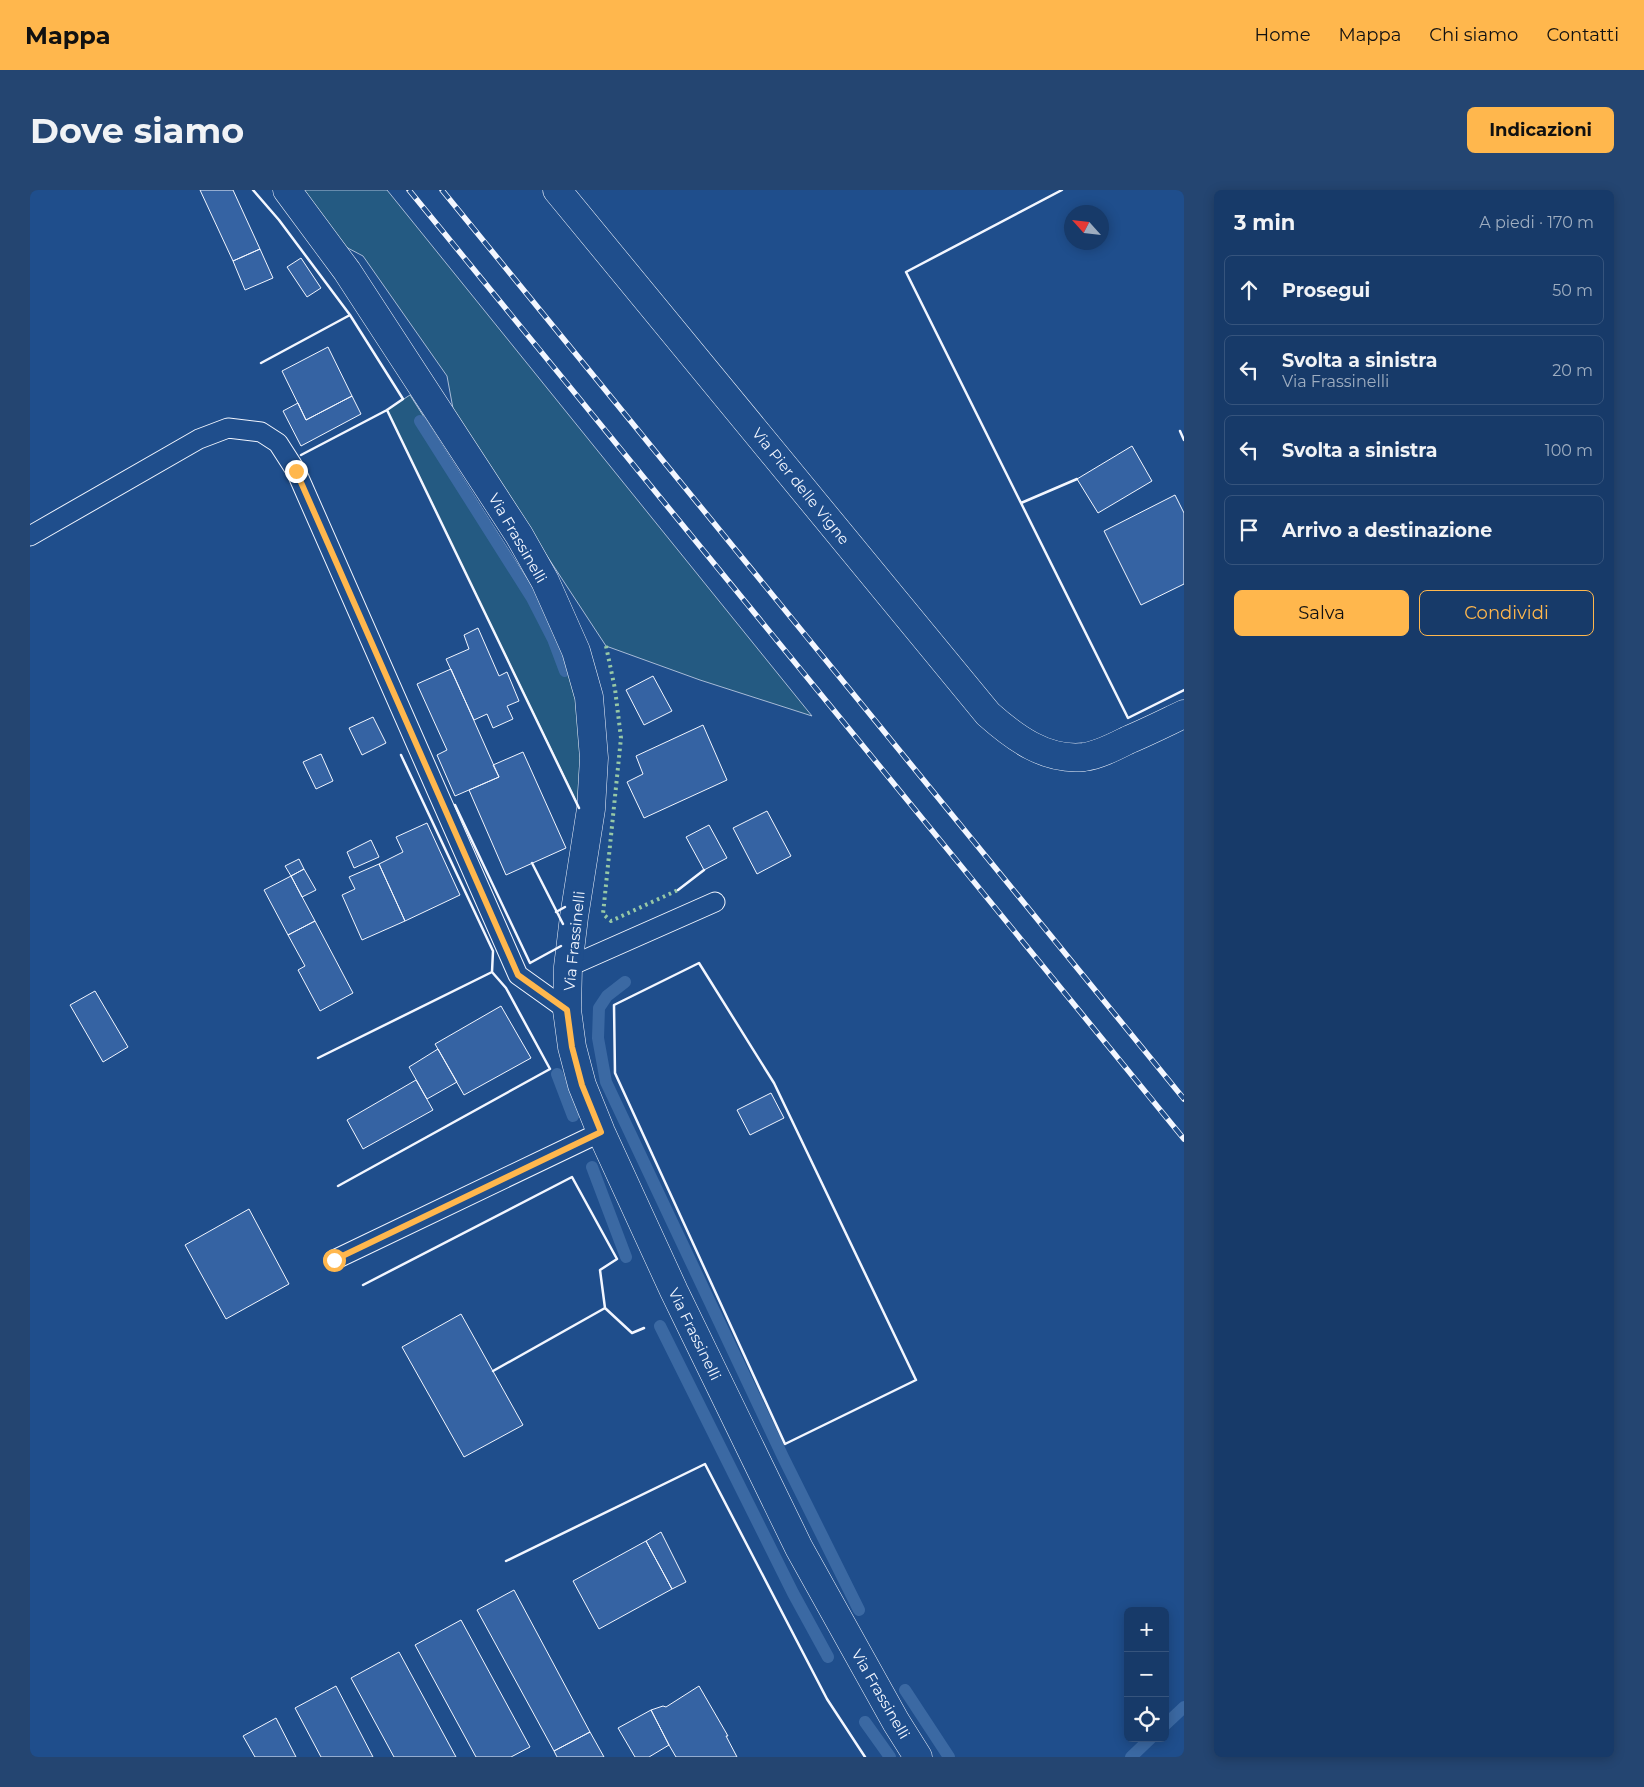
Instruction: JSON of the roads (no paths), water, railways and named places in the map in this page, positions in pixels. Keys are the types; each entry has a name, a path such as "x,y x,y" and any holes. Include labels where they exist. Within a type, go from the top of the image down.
{"street":[{"name":"Via Frassinelli","path":"287,190 347,272 520,535 544,581 576,651 589,697 594,758 591,809 568,967 567,1010 572,1047 582,1085 601,1132 674,1291 800,1548 891,1714 918,1757"},
{"name":"Via Pier delle Vigne","path":"557,190 988,714 1013,736 1043,751 1064,756 1085,757 1108,750 1184,714"}],"lane":[{"path":"30,536 199,439 228,428 261,432 278,443 296,471 518,975 567,1010"},
{"path":"568,967 715,902"},
{"path":"334,1260 601,1132"}],"waterway":[{"path":"420,421 532,598 553,639 565,671"},
{"path":"625,982 607,996 599,1008 598,1038 606,1082 783,1457 859,1610"},
{"path":"557,1074 573,1116"},
{"path":"592,1167 626,1257"},
{"path":"660,1326 793,1593 828,1657"},
{"path":"905,1690 949,1757"},
{"path":"1169,1721 1184,1707"},
{"path":"865,1722 890,1757"},
{"path":"1131,1757 1147,1742"}],"railway":[{"path":"409,190 1184,1139"},
{"path":"442,190 1184,1099"}]}
